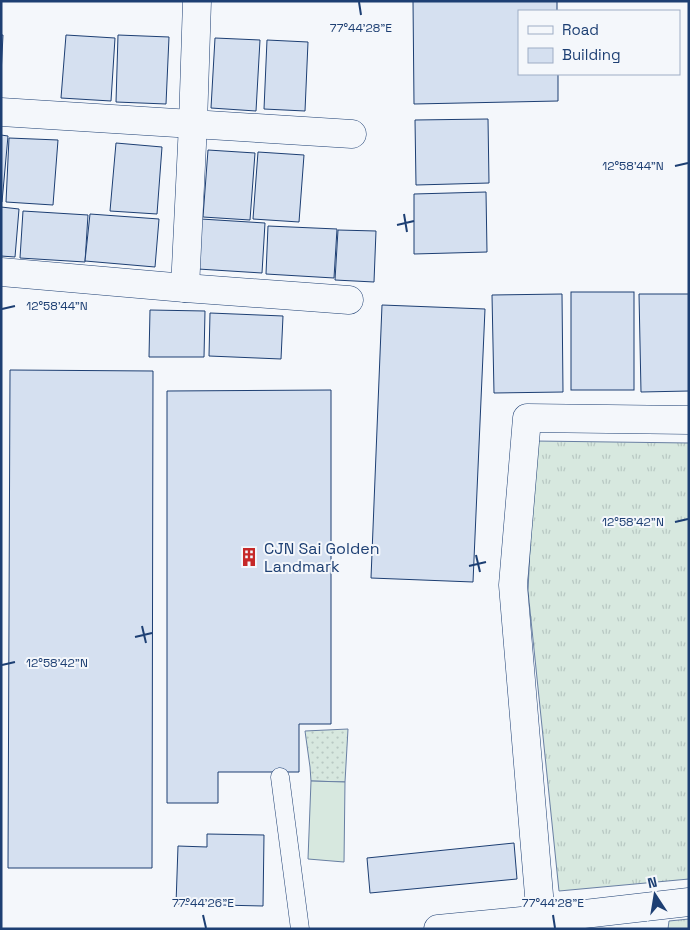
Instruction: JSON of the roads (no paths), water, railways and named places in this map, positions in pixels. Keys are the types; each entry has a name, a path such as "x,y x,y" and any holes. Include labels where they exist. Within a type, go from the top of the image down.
{"street":[{"path":"185,288 197,1"},
{"path":"1,112 352,134"},
{"path":"1,272 349,300"},
{"path":"541,919 513,585 527,418 689,420"},
{"path":"438,929 689,902"}],"lane":[{"path":"280,777 300,929"}],"place":[{"name":"CJN Sai Golden Landmark","path":"249,557"}]}
